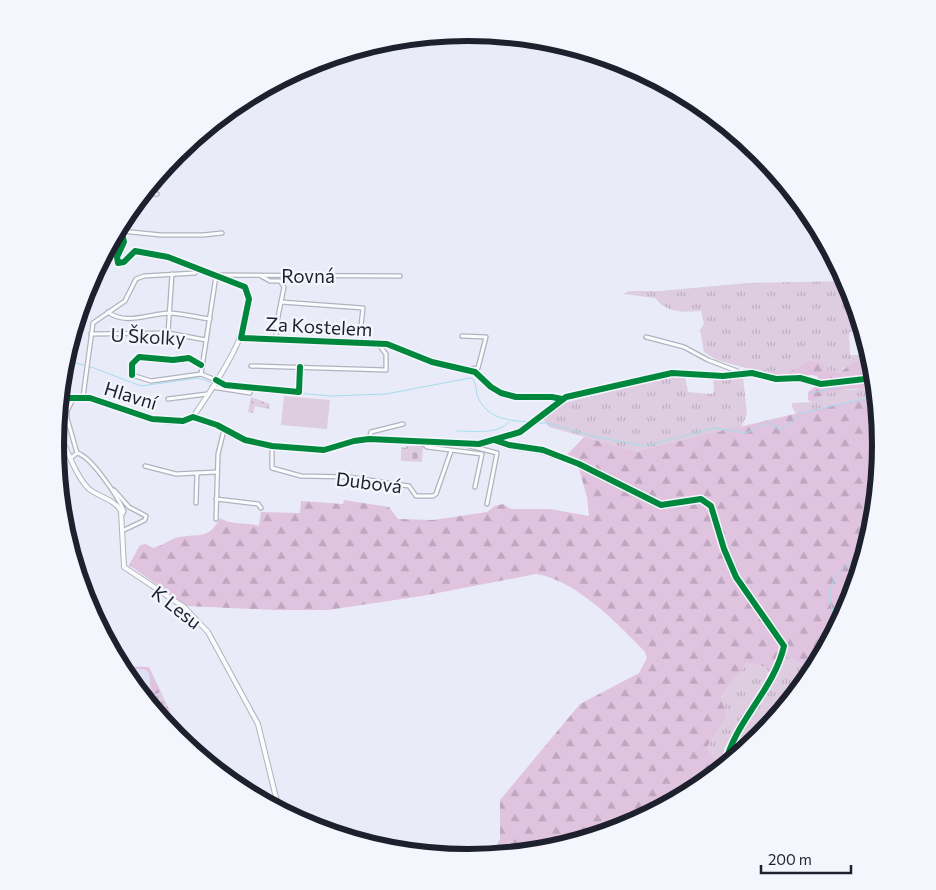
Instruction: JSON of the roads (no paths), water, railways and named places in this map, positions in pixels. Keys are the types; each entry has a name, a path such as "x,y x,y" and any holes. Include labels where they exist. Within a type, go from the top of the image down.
{"street":[{"path":"152,194 157,194"},
{"path":"125,232 146,235 222,233"},
{"path":"122,237 124,241 117,257 118,263 124,262 131,254 140,251 168,257 241,284 248,292 241,338 193,418"},
{"path":"83,397 88,374 91,334 96,320 125,301 136,279 195,273 197,269"},
{"path":"168,334 172,274"},
{"path":"201,374 216,276"},
{"name":"Rovná","path":"216,276 400,276"},
{"path":"261,276 270,281 281,282 284,287 276,327 276,340"},
{"path":"281,302 362,307 364,312 359,344"},
{"path":"108,312 117,316 132,318 169,313 210,319"},
{"name":"U Školky","path":"91,334 168,334 206,340"},
{"path":"462,336 486,337 478,368 467,369"},
{"path":"646,337 692,350 708,360 737,371 738,374"},
{"name":"Za Kostelem","path":"241,338 392,346 432,362 467,369 478,374 491,387 501,393 516,396 562,399"},
{"path":"251,366 386,370 386,354 379,344"},
{"path":"562,399 672,372 719,376 756,373 779,379 799,378 818,384 866,379"},
{"path":"132,375 150,381 201,374 214,384 250,393"},
{"path":"168,399 207,394"},
{"name":"Hlavní","path":"67,397 83,397 152,418 183,421 193,418 217,425 245,440 272,446 324,450 354,441 369,439 466,445 480,444 520,432 562,399"},
{"path":"74,397 67,411 67,418 77,453 87,458 129,507 146,516 145,520 122,531"},
{"path":"369,439 371,432 403,424"},
{"path":"216,519 217,472 224,430"},
{"path":"494,440 509,445 543,450 553,456"},
{"path":"421,442 428,447 482,454 475,487"},
{"path":"64,443 84,484 92,491 115,504 122,515"},
{"path":"466,445 497,453 486,504"},
{"name":"Dubová","path":"272,446 272,468 301,476 349,477 409,486 416,496 433,496 436,494 451,451"},
{"path":"71,458 77,453"},
{"path":"145,466 176,474 217,472"},
{"path":"69,469 76,468"},
{"path":"196,503 197,473"},
{"path":"113,490 115,499 124,511 122,515"},
{"path":"216,499 258,504 262,508"},
{"name":"K Lesu","path":"122,515 123,563 127,570 184,607 203,624 214,641 258,724 277,801"}],"waterway":[{"path":"73,362 141,386 198,378 213,383"},
{"path":"217,385 331,396 386,394 470,378 474,381 481,403 492,414 515,421 531,422"},
{"path":"811,393 851,384 867,383"},
{"path":"535,423 547,423 596,437 645,446 714,428 746,433 768,423 782,430 802,413 869,399"},
{"path":"457,431 492,431 509,422"},
{"path":"834,614 830,600 830,590 838,574 855,559"}]}
